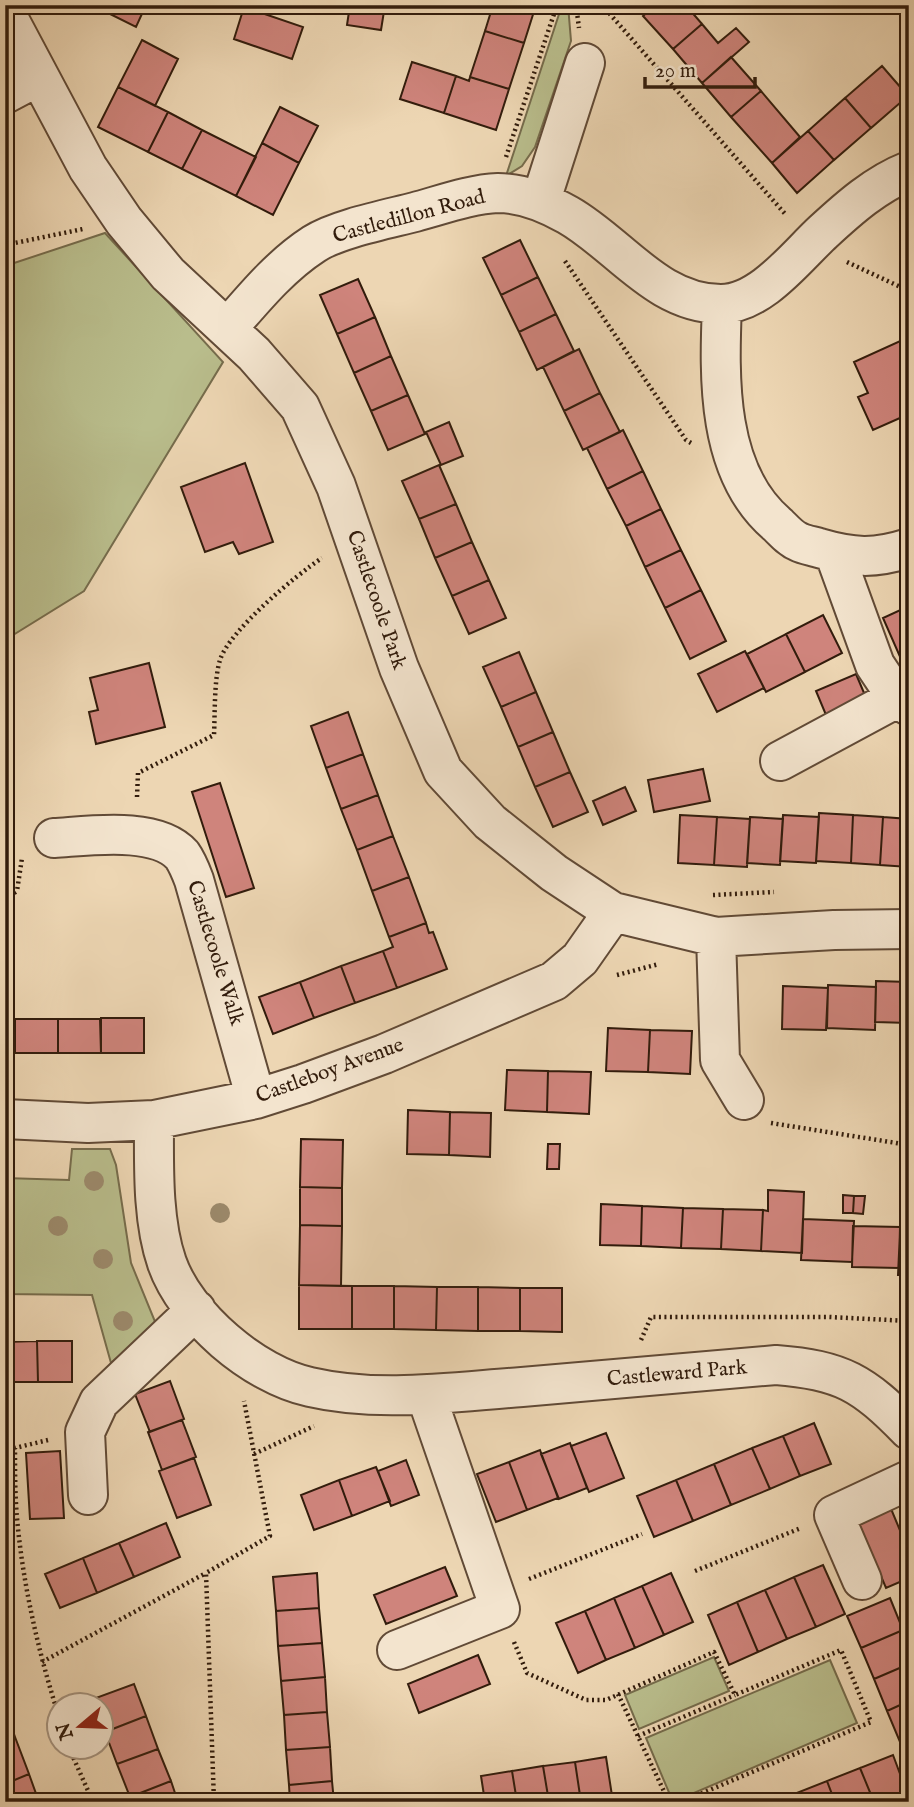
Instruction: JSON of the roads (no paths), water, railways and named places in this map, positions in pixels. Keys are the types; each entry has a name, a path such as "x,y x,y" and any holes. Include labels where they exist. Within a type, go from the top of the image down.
{"street":[{"name":"Castlecoole Park","path":"5,12 88,168 124,221 168,274 254,354 300,407 336,486 398,668 443,771 490,822 554,873 613,912 717,948 834,930 909,929"},
{"path":"541,200 585,63"},
{"path":"5,94 39,76"},
{"path":"909,171 868,192 758,291 740,300 722,304 720,369 725,418 739,475 765,514 796,541 834,552 858,557 887,555 909,548"},
{"name":"Castledillon Road","path":"227,329 280,270 316,242 454,201 500,193 541,200 571,216 661,286 695,300 722,304"},
{"path":"780,761 903,702 875,665 834,552"},
{"name":"Castlecoole Walk","path":"54,838 126,835 160,842 181,855 194,880 256,1099"},
{"name":"Castleboy Avenue","path":"5,1119 88,1123 154,1120 256,1099 384,1054 554,981 580,960 613,912"},
{"path":"717,948 720,1060 744,1100"},
{"name":"Castleward Park","path":"154,1120 159,1219 167,1262 180,1290 196,1310 242,1355 275,1376 309,1387 364,1396 426,1395 776,1366 808,1368 850,1380 880,1400 909,1430"},
{"path":"88,1495 85,1432 99,1402 196,1310"},
{"path":"397,1650 498,1601 426,1395"},
{"path":"862,1580 834,1515 909,1480"}]}
